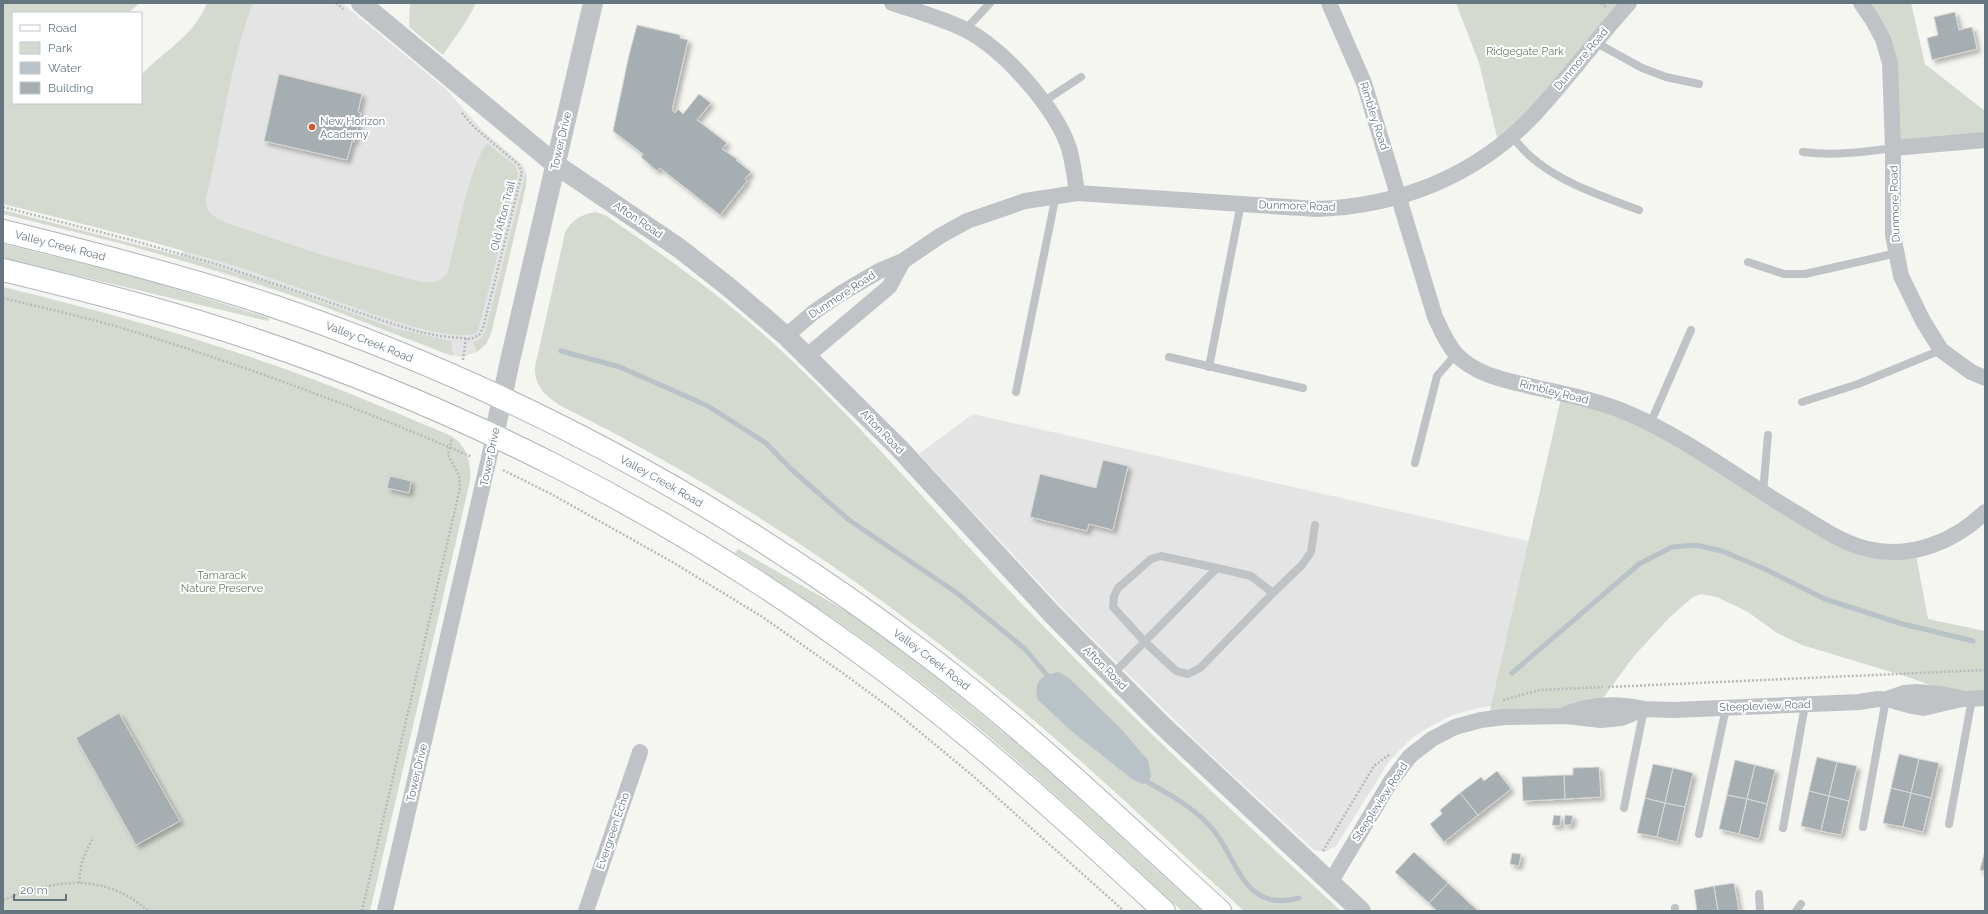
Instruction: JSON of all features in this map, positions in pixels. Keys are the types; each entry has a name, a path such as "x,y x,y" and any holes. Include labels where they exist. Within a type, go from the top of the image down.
{"main road":[{"name":"Valley Creek Road","path":"3,231 135,264 263,303 381,346 502,398 588,440 692,497 759,538 857,604 922,651 1014,724 1220,911"},
{"path":"3,270 131,302 266,344 377,385 494,436 553,464 658,521 752,578 830,630 919,696 981,746 1164,911"}],"street":[{"name":"Afton Road","path":"361,3 555,164 690,256 786,336 899,448 1051,613 1112,675 1162,725 1361,911"},
{"name":"Tower Drive","path":"385,911 593,3"},
{"path":"892,3 965,30 1001,55 1018,71 1043,102 1059,127 1069,148 1077,193"},
{"name":"Rimbley Road","path":"1329,3 1364,83 1435,317 1445,340 1456,354 1482,372 1498,378 1606,406 1629,414 1650,424 1676,438 1833,535 1853,545 1873,550 1916,550 1934,545 1968,528 1985,512"},
{"name":"Dunmore Road","path":"786,336 814,312 878,271 903,261 940,236 967,221 1025,201 1056,195 1077,193 1317,209 1347,208 1371,204 1442,181 1469,167 1511,136 1532,116 1628,3"},
{"name":"Dunmore Road","path":"1861,3 1872,18 1883,39 1890,63 1893,148 1893,234 1901,276 1923,321 1942,350 1971,372 1985,378"},
{"path":"1893,148 1985,140"},
{"name":"Dunmore Road","path":"807,356 889,287 903,261"},
{"name":"Steepleview Road","path":"1330,883 1391,781 1410,756 1432,739 1455,727 1488,719 1522,716 1561,716 1614,720 1644,709 1805,705 1886,699 1923,708 1973,699"},
{"name":"Evergreen Echo","path":"586,911 640,752"}],"lane":[{"path":"965,30 990,3"},
{"path":"1595,42 1642,68 1666,77 1699,84"},
{"path":"1043,102 1081,76"},
{"path":"1511,136 1530,156 1550,171 1584,189 1638,210"},
{"path":"1803,152 1824,155 1846,154 1893,148"},
{"path":"1016,392 1056,195"},
{"path":"1210,367 1241,204"},
{"path":"1748,262 1784,274 1805,274 1897,253"},
{"path":"1650,424 1691,330"},
{"path":"1802,402 1858,384 1942,350"},
{"path":"1415,463 1437,376 1456,354"},
{"path":"1169,357 1303,388"},
{"path":"1763,493 1768,435"},
{"path":"1273,593 1251,576 1161,556 1151,559 1118,588 1114,596 1113,607 1145,642 1176,671 1188,674 1194,672 1302,565 1311,552 1315,525"},
{"path":"1112,675 1217,568"},
{"path":"1863,826 1886,699"},
{"path":"1948,824 1973,699"},
{"path":"1783,828 1805,705"},
{"path":"1699,834 1726,708"},
{"path":"1624,808 1644,709"},
{"path":"1759,894 1760,911"}],"path":[{"name":"Old Afton Trail","path":"457,107 475,128 518,165 522,173 483,328 478,336 466,338"},
{"path":"3,298 104,323 162,340 358,409 435,440 449,448 448,455 459,475 460,488 362,911"},
{"path":"520,478 614,528 749,608 844,674 897,713 973,776 1124,911"},
{"path":"79,883 82,861 93,837"},
{"path":"3,900 38,886 79,883 114,889 128,896 148,911"}],"shaded area":[{"path":"241,3 342,3 446,89 481,129 523,165 527,176 526,186 490,336 486,344 477,352 463,357 446,354 317,304 181,260"},
{"path":"973,414 1529,541 1492,704 1497,705 1478,708 1453,715 1429,727 1412,738 1390,760 1336,846 1325,852 1314,850 1201,746 1069,615 919,454"}],"green space":[{"path":"3,3 140,3 129,12 12,12 12,104 142,104 142,74 187,34 195,25 207,3 253,3 232,75 206,198 207,207 211,214 227,223 322,255 421,282 433,282 440,280 448,271 464,204 474,170 487,143 515,166 518,174 478,331 470,335 441,333 405,324 218,261 126,235 3,204"},
{"path":"410,3 476,3 467,20 443,55 409,27"},
{"name":"Ridgegate Park","path":"1456,3 1629,3 1499,145 1479,63"},
{"path":"1861,3 1911,3 1925,64 1985,111 1985,140 1893,148 1890,63"},
{"path":"526,173 526,186 491,334 486,344 477,352 473,342 481,339 485,332"},
{"path":"3,210 185,257 263,281 393,328 451,341 453,356 317,304 239,277 123,244 3,214"},
{"path":"596,212 605,215 690,276 732,308 772,342 838,406 993,574 1141,724 1341,911 1244,911 1064,746 951,653 898,613 845,575 735,503 679,469 563,407 547,395 539,386 535,374 535,367 565,233 570,225 578,218 586,214"},
{"path":"3,244 138,277 269,318 268,321 3,258"},
{"name":"Tamarack Nature Preserve","path":"3,287 139,323 274,365 362,398 449,435 464,448 469,461 470,481 370,911 3,911"},
{"path":"1562,394 1606,406 1833,535 1915,550 1928,619 1985,631 1985,698 1966,699 1911,678 1802,645 1777,633 1748,612 1717,597 1701,594 1693,597 1670,617 1634,656 1598,705 1488,719"},
{"path":"738,549 855,616 939,679 1039,762 1202,911 1182,911 1033,775 953,707 862,638 735,553"}],"water":[{"path":"1058,672 1069,678 1121,729 1148,760 1151,776 1149,783 1142,784 1132,779 1069,729 1037,699 1037,687 1040,680 1043,677"}],"building":[{"path":"1955,12 1959,30 1972,27 1977,49 1932,60 1927,38 1938,35 1934,17"},
{"path":"637,25 680,35 680,38 688,40 672,110 675,113 678,109 683,114 699,94 711,103 697,120 727,143 722,149 737,159 736,160 751,172 745,179 747,181 720,215 660,168 657,171 641,157 643,154 613,131"},
{"name":"New Horizon Academy","path":"279,74 362,94 358,112 361,113 354,142 352,141 347,160 264,141"},
{"path":"1103,460 1128,466 1113,530 1089,524 1087,531 1030,517 1040,474 1096,488"},
{"path":"390,476 411,481 409,493 387,488"},
{"path":"119,713 180,821 136,845 76,738"},
{"path":"1899,754 1919,759 1911,793 1891,788"},
{"path":"1817,757 1837,762 1829,796 1809,791"},
{"path":"1919,759 1939,763 1931,798 1911,793"},
{"path":"1735,760 1755,765 1747,799 1727,795"},
{"path":"1837,762 1857,766 1849,801 1829,796"},
{"path":"1653,764 1673,768 1665,803 1645,798"},
{"path":"1755,765 1775,770 1767,804 1747,799"},
{"path":"1599,767 1601,797 1565,799 1564,775 1573,775 1573,768"},
{"path":"1673,768 1693,773 1685,807 1665,803"},
{"path":"1497,771 1511,789 1478,815 1460,793 1481,777 1484,781"},
{"path":"1564,775 1565,799 1523,801 1522,777"},
{"path":"1891,788 1911,793 1903,827 1883,823"},
{"path":"1809,791 1829,796 1821,831 1801,826"},
{"path":"1460,793 1478,815 1444,842 1430,824 1442,814 1440,810"},
{"path":"1911,793 1931,798 1923,832 1903,827"},
{"path":"1727,795 1747,799 1739,834 1719,829"},
{"path":"1829,796 1849,801 1841,835 1821,831"},
{"path":"1645,798 1665,803 1657,837 1637,833"},
{"path":"1747,799 1767,804 1759,839 1739,834"},
{"path":"1665,803 1685,807 1677,842 1657,837"},
{"path":"1554,815 1561,816 1560,826 1552,825"},
{"path":"1565,815 1573,816 1571,825 1564,825"},
{"path":"1985,850 1985,871 1980,870"},
{"path":"1414,852 1448,883 1429,903 1395,872"},
{"path":"1512,853 1521,854 1519,866 1510,864"},
{"path":"1448,883 1478,911 1437,911 1429,903"},
{"path":"1734,883 1739,911 1718,911 1714,886"},
{"path":"1714,886 1718,911 1697,911 1694,890"}],"waterway":[{"path":"561,351 620,367 708,406 766,443 791,469 849,520 957,593 1025,649 1047,675"},
{"path":"1512,673 1639,564 1672,547 1696,545 1722,551 1765,569 1825,599 1899,623 1973,641"},
{"path":"1149,783 1188,807 1209,825 1219,837 1243,879 1253,890 1265,898 1280,901 1299,898"}],"place":[{"name":"New Horizon Academy","path":"312,127"}]}
